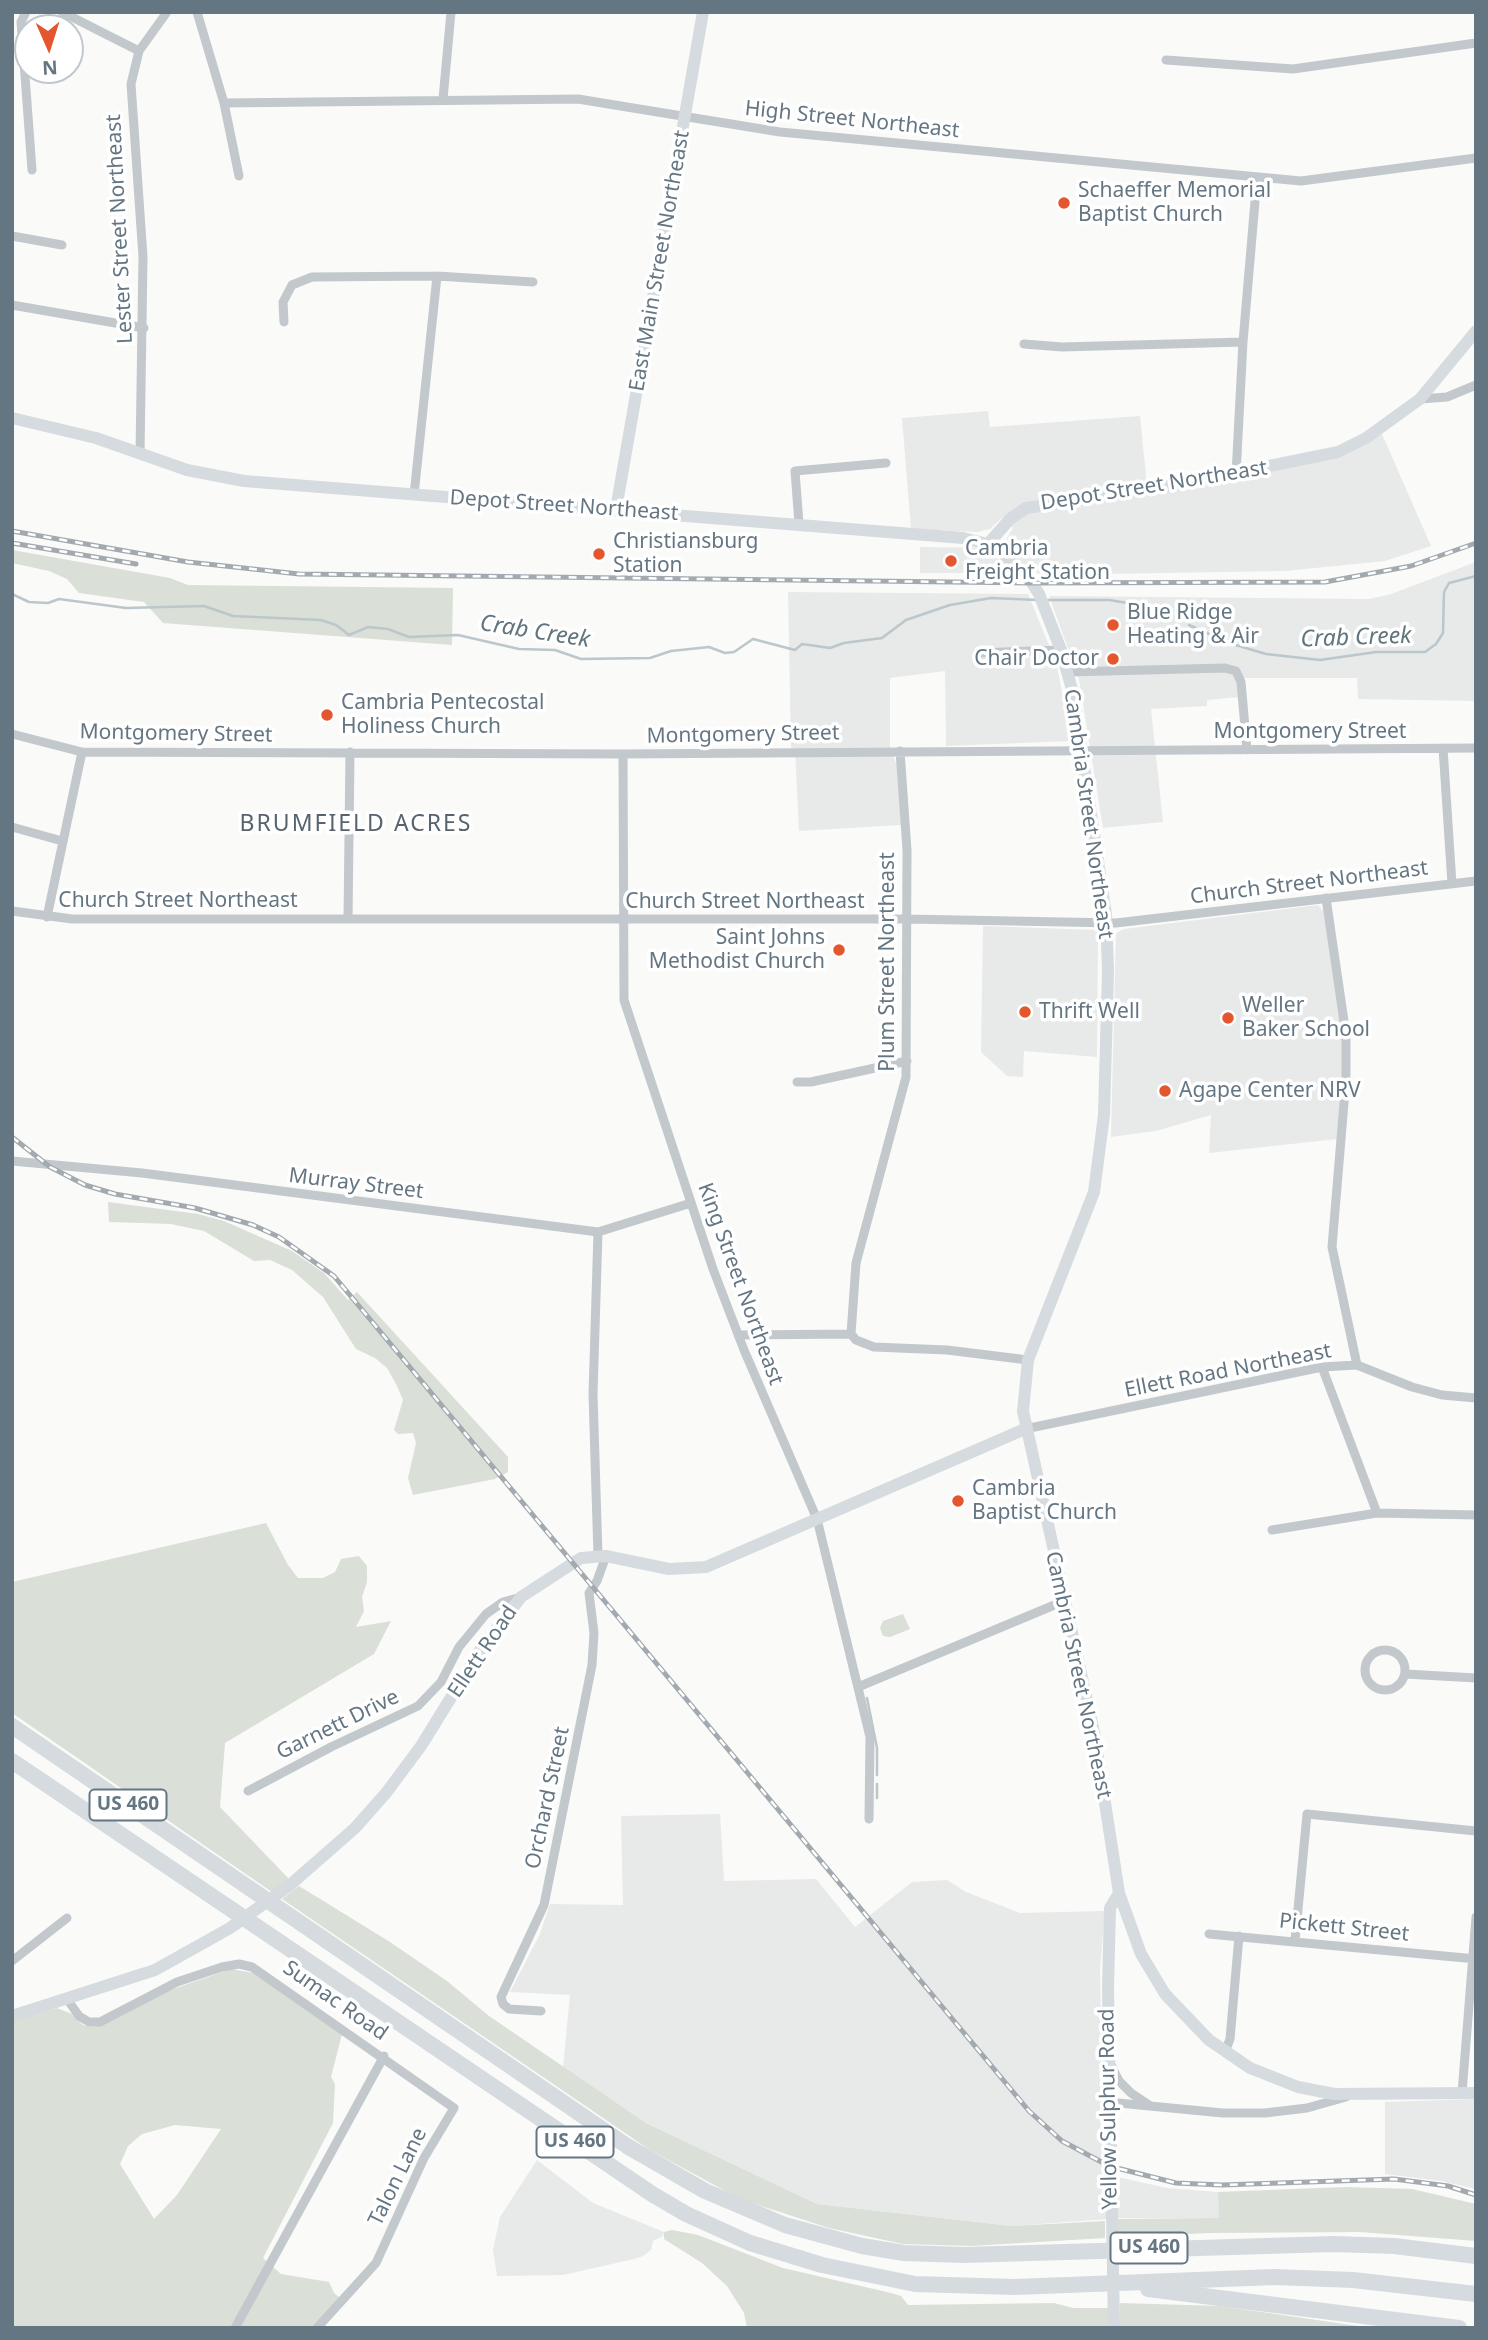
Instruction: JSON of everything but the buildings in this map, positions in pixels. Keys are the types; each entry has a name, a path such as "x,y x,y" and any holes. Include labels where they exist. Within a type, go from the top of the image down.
{"highway":[{"name":"US 460","path":"12,1726 627,2146 705,2191 785,2225 862,2246 916,2253 964,2255 1333,2244 1394,2246 1476,2256"},
{"name":"US 460","path":"12,1761 652,2194 716,2229 787,2256 915,2284 1073,2285 1275,2277 1353,2280 1476,2294"},
{"path":"1073,2285 1159,2289 1460,2328"}],"main road":[{"name":"East Main Street Northeast","path":"616,509 703,12"},
{"name":"Depot Street Northeast","path":"12,418 96,438 187,470 244,481 799,524 963,538 988,544 1010,519 1026,508 1236,474 1338,452 1396,418 1420,399 1442,377 1476,331"},
{"name":"Cambria Street Northeast","path":"988,544 1002,552 1024,573 1041,600 1061,650 1082,750 1107,923 1105,1096 1096,1185 1081,1231 1028,1360 1023,1394 1026,1429 1098,1752 1119,1893 1141,1954 1165,1994 1191,2024 1225,2052 1280,2081 1317,2091 1352,2096 1469,2093"},
{"name":"Ellett Road","path":"12,2016 140,1977 198,1948 290,1885 325,1856 386,1793 421,1746 481,1649 521,1597 581,1558 602,1556 688,1570 706,1567 1026,1429"},
{"name":"Yellow Sulphur Road","path":"1114,2328 1108,2061 1110,1908 1119,1893"}],"street":[{"path":"26,12 21,22 32,170"},
{"path":"62,12 139,51"},
{"name":"Lester Street Northeast","path":"141,454 143,257 131,84 139,51 167,12"},
{"path":"197,12 224,103 239,176"},
{"path":"443,99 451,12"},
{"path":"1166,60 1293,69 1476,43"},
{"name":"High Street Northeast","path":"224,103 578,99 780,132 1301,181 1476,158"},
{"path":"1236,474 1243,342 1257,178"},
{"path":"12,236 62,245"},
{"path":"284,322 283,302 292,285 312,277 437,276 533,282"},
{"path":"414,495 437,276"},
{"path":"12,305 144,328"},
{"path":"1024,344 1062,347 1243,342"},
{"path":"1420,399 1447,397 1476,385"},
{"path":"799,524 795,471 886,463"},
{"path":"977,653 1061,650"},
{"path":"1067,671 1225,668 1237,671 1241,682 1247,750"},
{"name":"Montgomery Street","path":"12,734 82,752 623,754 1476,748"},
{"path":"1443,748 1452,884"},
{"name":"Plum Street Northeast","path":"851,1334 856,1262 902,1093 907,1061 907,850 900,751"},
{"path":"47,917 82,752"},
{"path":"348,919 350,752"},
{"name":"King Street Northeast","path":"623,754 627,1012 738,1335 817,1519 858,1687 872,1757 869,1819"},
{"path":"12,827 62,841"},
{"name":"Church Street Northeast","path":"12,911 47,917 907,919 1107,923 1476,881"},
{"path":"1326,898 1346,1035 1346,1079 1332,1247 1357,1365"},
{"path":"797,1082 811,1082 907,1061"},
{"name":"Murray Street","path":"12,1161 50,1167 142,1173 598,1232 691,1203"},
{"name":"Orchard Street","path":"541,2011 509,2009 503,2004 501,1997 544,1905 592,1665 594,1633 589,1593 597,1581 602,1556 593,1380 598,1232"},
{"path":"738,1335 851,1334 856,1340 874,1347 947,1350 1028,1360"},
{"name":"Ellett Road Northeast","path":"1026,1429 1322,1367 1357,1365 1412,1387 1443,1395 1476,1398"},
{"path":"1322,1367 1377,1513"},
{"path":"1272,1530 1377,1513 1476,1515"},
{"name":"Garnett Drive","path":"248,1791 320,1752 418,1706 441,1682 459,1647 486,1614 503,1602 521,1597"},
{"path":"858,1687 1064,1601"},
{"path":"1384,1650 1400,1656 1405,1674 1397,1687 1379,1690 1371,1685 1364,1671 1370,1656 1384,1650"},
{"path":"1405,1674 1476,1678"},
{"path":"1295,1941 1307,1814 1476,1830"},
{"path":"12,1961 67,1917"},
{"path":"1469,2093 1476,1917"},
{"name":"Pickett Street","path":"1209,1934 1474,1959"},
{"path":"1225,2052 1230,2039 1239,1936"},
{"name":"Sumac Road","path":"67,1999 79,2016 89,2022 100,2022 177,1982 239,1964 265,1973 384,2056 234,2328"},
{"name":"Talon Lane","path":"317,2328 376,2263 424,2158 454,2108 384,2056"},
{"path":"1108,2061 1119,2081 1131,2094 1151,2106"},
{"path":"1108,2102 1265,2113 1307,2108 1352,2096"}],"shaded area":[{"path":"988,411 990,427 1140,416 1148,496 1333,459 1382,434 1431,546 1385,561 1285,571 1040,575 1022,563 1011,573 920,573 920,547 1007,548 1007,538 1013,528 1003,517 990,529 977,532 911,529 902,418","holes":["1086,493 1088,504 1033,512 1033,501"]},
{"path":"12,550 170,578 188,585 453,588 452,645 163,623 144,602 79,593 67,579 49,571 12,563"},
{"path":"1476,562 1476,701 1358,699 1357,678 1237,678 1240,697 1207,700 1207,706 1151,709 1163,822 1103,828 1079,679 1049,596 1369,599 1391,594"},
{"path":"788,592 1028,594 1056,662 1072,741 946,746 945,671 890,678 890,747 897,766 901,825 799,831 795,748 791,748"},
{"name":"Weller Baker School","path":"1318,905 1324,912 1344,1035 1344,1078 1337,1139 1209,1153 1211,1115 1156,1131 1111,1137 1116,933 1124,929"},
{"path":"983,926 1098,930 1097,1057 1024,1051 1023,1077 1007,1076 981,1052"},
{"path":"108,1202 198,1214 224,1221 292,1251 324,1273 348,1300 357,1292 508,1457 508,1472 495,1479 413,1495 408,1478 416,1443 413,1433 398,1434 394,1430 403,1400 396,1384 387,1368 375,1358 356,1349 323,1297 292,1270 270,1260 254,1261 204,1231 171,1224 109,1222"},
{"path":"266,1523 288,1565 298,1578 323,1578 335,1572 341,1559 359,1556 367,1566 367,1582 362,1597 364,1611 356,1627 391,1621 374,1654 225,1743 220,1807 289,1879 272,1892 12,1713 12,1582"},
{"path":"903,1614 910,1629 890,1637 883,1636 880,1628 883,1621"},
{"path":"720,1814 724,1881 816,1879 855,1927 912,1882 947,1880 966,1892 1020,1913 1105,1911 1100,1969 1104,2174 1167,2188 1218,2192 1220,2218 1122,2218 1012,2226 817,2204 646,2123 563,2067 570,1995 510,1992 540,1934 550,1904 623,1905 621,1816"},
{"path":"299,1886 390,1942 447,1981 489,2016 646,2123 817,2204 1012,2226 1105,2221 1105,2238 971,2246 903,2244 829,2228 740,2199 650,2150 282,1899"},
{"path":"231,1969 254,1973 342,2034 331,2077 335,2084 333,2123 263,2258 281,2274 329,2282 334,2293 340,2298 314,2328 12,2328 12,2021 57,2008 72,2014 83,2025 94,2027 123,2015 153,1996","holes":["175,2125 221,2129 177,2195 154,2219 120,2164 128,2146 142,2134"]},
{"path":"1476,2099 1476,2189 1441,2181 1385,2174 1385,2102"},
{"path":"537,2160 593,2203 664,2232 663,2236 653,2241 651,2250 634,2259 563,2275 497,2276 493,2250 500,2217"},
{"path":"1345,2187 1412,2189 1476,2204 1476,2241 1360,2232 1207,2233 1118,2238 1117,2219 1219,2218 1218,2192"},
{"path":"672,2230 698,2235 783,2268 901,2296 908,2305 1054,2303 1073,2308 1108,2308 1110,2328 747,2328 744,2313 727,2286 702,2263 664,2239 664,2232"},
{"path":"1120,2303 1220,2306 1372,2328 1119,2328"}],"waterway":[{"name":"Crab Creek","path":"1189,625 1229,643 1266,654 1320,660 1376,652 1425,652 1436,644 1443,633 1444,592 1449,583 1476,576"},
{"name":"Crab Creek","path":"12,594 29,602 48,603 59,599 126,608 204,606 233,616 321,620 336,625 349,635 368,627 388,629 409,637 458,635 519,649 555,650 581,659 650,658 671,651 709,647 725,653 734,652 753,639 795,650 802,644 830,648 844,643 882,638 906,620 950,605 991,598 1038,600"},
{"name":"Crab Creek","path":"1048,600 1109,600 1152,607 1166,616"},
{"path":"867,1698 877,1748 877,1775"},
{"path":"877,1784 877,1798"}],"railway":[{"path":"12,531 188,562 299,574 1033,583 1325,582 1411,566 1476,543"},
{"path":"12,543 136,564"},
{"path":"12,1137 50,1167 85,1185 115,1194 195,1208 253,1225 279,1237 334,1276 1029,2111 1062,2141 1109,2166 1176,2183 1222,2185 1394,2179 1448,2186 1476,2195"}],"place":[{"name":"Schaeffer Memorial Baptist Church","path":"1064,203"},
{"name":"Christiansburg Station","path":"599,554"},
{"name":"Cambria Freight Station","path":"951,561"},
{"name":"Blue Ridge Heating & Air","path":"1113,625"},
{"name":"Chair Doctor","path":"1113,659"},
{"name":"Cambria Pentecostal Holiness Church","path":"327,715"},
{"name":"Saint Johns Methodist Church","path":"839,950"},
{"name":"Thrift Well","path":"1025,1012"},
{"name":"Weller Baker School","path":"1228,1018"},
{"name":"Agape Center NRV","path":"1165,1091"},
{"name":"Cambria Baptist Church","path":"958,1501"}],"district":[{"name":"BRUMFIELD ACRES","path":"356,824"}]}
